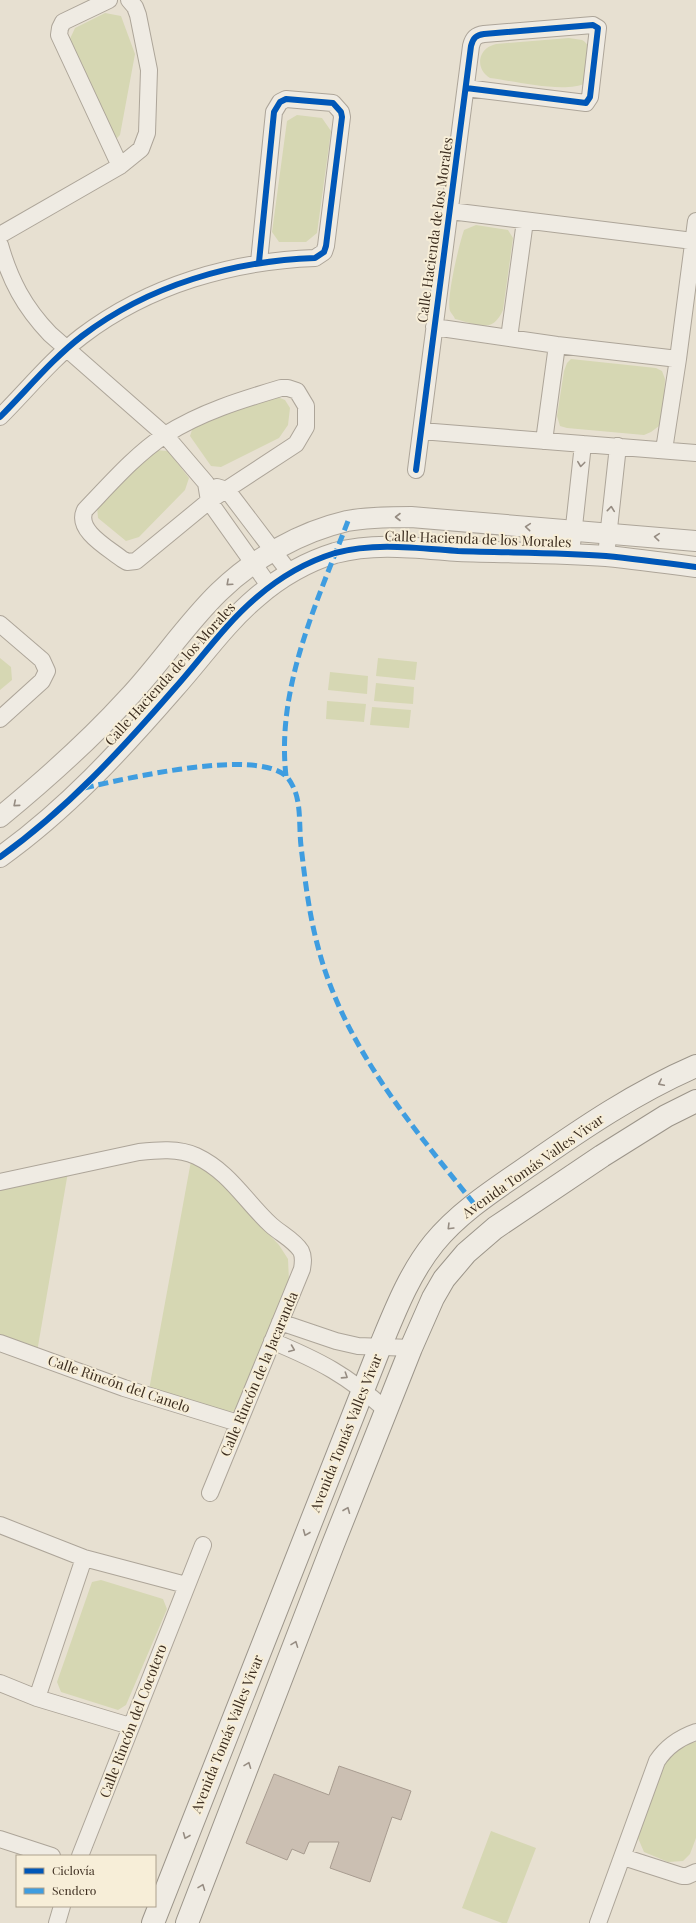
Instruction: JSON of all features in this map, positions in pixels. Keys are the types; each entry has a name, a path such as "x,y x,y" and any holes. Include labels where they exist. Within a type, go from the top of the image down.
{"main road":[{"name":"Avenida Tomás Valles Vivar","path":"153,1923 380,1347 409,1281 426,1254 452,1224 492,1192 599,1118 653,1086 696,1066"},
{"name":"Avenida Tomás Valles Vivar","path":"188,1923 386,1410 423,1318 444,1279 466,1253 480,1240 602,1156 666,1116 696,1101"}],"street":[{"path":"109,0 63,22 59,35 120,166"},
{"path":"0,235 120,166 135,154 145,142 149,92 149,70 138,15 135,7 129,0"},
{"name":"Calle Hacienda de los Morales","path":"416,470 434,327 466,88 473,40 480,34 593,25 598,28 590,97 586,103 466,88"},
{"path":"0,418 68,348 101,323 155,294 207,275 258,262 315,258 324,252 342,118 341,112 333,103 286,100 280,102 274,112 258,262"},
{"name":"Calle Hacienda de los Morales","path":"450,211 693,241"},
{"path":"508,338 525,221"},
{"path":"664,450 678,359 696,221"},
{"path":"0,245 13,284 22,302 50,334 68,348 165,435 206,483 209,501 270,587"},
{"name":"Calle Hacienda de los Morales","path":"434,327 557,346 678,359"},
{"path":"544,441 557,346"},
{"path":"281,388 288,388 297,391 304,400 307,420 302,435 296,444 227,490 209,501 141,558 132,562 122,559 88,532 84,526 82,515 85,510 132,462 165,435 198,417 239,401 281,388"},
{"path":"421,431 696,453"},
{"name":"Calle Hacienda de los Morales","path":"571,554 583,444"},
{"path":"606,556 618,446"},
{"path":"206,483 227,490 290,573"},
{"name":"Calle Hacienda de los Morales","path":"0,817 32,791 108,719 148,676 203,609 219,592 253,564 273,551 291,541 326,527 348,521 388,517 411,517 696,541"},
{"name":"Calle Hacienda de los Morales","path":"0,857 53,815 131,738 228,625 270,587 290,573 313,561 336,553 379,547 606,556 696,567"},
{"path":"0,624 42,660 47,671 42,682 0,719"},
{"path":"108,719 131,738"},
{"name":"Calle Rincón de la Jacaranda","path":"0,1182 139,1152 157,1150 194,1155 209,1163 231,1180 271,1225 296,1246 303,1255 302,1269 210,1493"},
{"path":"280,1322 336,1341 358,1346 411,1348"},
{"path":"272,1341 329,1366 363,1390 386,1410"},
{"path":"329,1366 336,1341"},
{"name":"Calle Rincón del Canelo","path":"0,1342 124,1388 238,1423"},
{"path":"0,1525 84,1558 186,1585"},
{"name":"Calle Rincón del Cocotero","path":"80,1855 130,1726 203,1545"},
{"path":"37,1698 84,1558"},
{"path":"0,1683 37,1698 130,1726"},
{"path":"598,1923 657,1761 669,1746 677,1740 696,1732"},
{"path":"0,1839 49,1855"},
{"path":"623,1857 682,1876 688,1876 696,1872"},
{"path":"57,1923 62,1907"}],"green space":[{"path":"105,13 121,16 135,54 120,135 115,140 69,41 75,28"},
{"path":"569,38 582,40 589,48 590,60 586,83 566,87 539,86 490,78 481,68 481,56 487,48 492,45"},
{"path":"297,115 322,118 331,131 317,233 306,242 279,242 272,232 287,121"},
{"path":"476,225 508,230 513,238 503,310 499,318 494,323 483,326 455,319 450,311 449,304 454,271 464,230"},
{"path":"571,359 656,368 662,371 665,379 663,418 659,426 644,435 567,428 560,426 557,416 564,371 567,363"},
{"path":"275,396 285,400 290,408 288,425 279,438 221,467 211,466 190,436 194,424"},
{"path":"155,450 168,451 189,478 185,490 139,537 126,541 98,518 97,507"},
{"path":"0,658 11,667 12,680 0,690"},
{"path":"378,658 417,662 415,680 376,676"},
{"path":"330,672 368,676 367,694 328,690"},
{"path":"376,683 414,687 413,704 374,701"},
{"path":"327,701 366,704 364,722 326,719"},
{"path":"372,707 411,710 409,728 370,725"},
{"path":"191,1161 212,1173 279,1245 288,1259 289,1281 236,1411 222,1413 149,1390"},
{"path":"68,1172 37,1352 0,1342 0,1184"},
{"path":"101,1580 163,1599 167,1609 126,1705 118,1710 61,1692 57,1682 92,1582"},
{"path":"696,1742 696,1838 690,1854 683,1861 668,1862 644,1852 638,1838 639,1829 665,1763 685,1744"},
{"path":"491,1831 536,1848 507,1923 502,1923 462,1908"}],"building":[{"path":"339,1766 411,1791 401,1820 392,1817 370,1882 330,1868 339,1842 309,1842 304,1854 292,1849 287,1860 246,1843 274,1774 329,1795"}],"marked path":[{"path":"286,776 285,743 287,710 293,678 312,614 348,521"},
{"path":"84,788 157,773 219,765 247,765 270,768 286,776 290,781 297,797 300,818 301,846 310,910 318,947 330,984 362,1052 404,1115 475,1205"}],"cycle path":[{"path":"416,470 471,46 473,41 475,37 484,34 593,25 598,28 590,97 586,103 466,88"},
{"path":"0,417 71,345 108,318 135,303 193,279 253,264 315,258 324,252 342,117 341,112 333,103 286,99 280,102 274,112 259,262"},
{"path":"0,857 48,820 113,757 245,607 274,583 293,571 314,561 335,553 350,550 381,547 412,547 458,551 606,556 696,567"}]}
